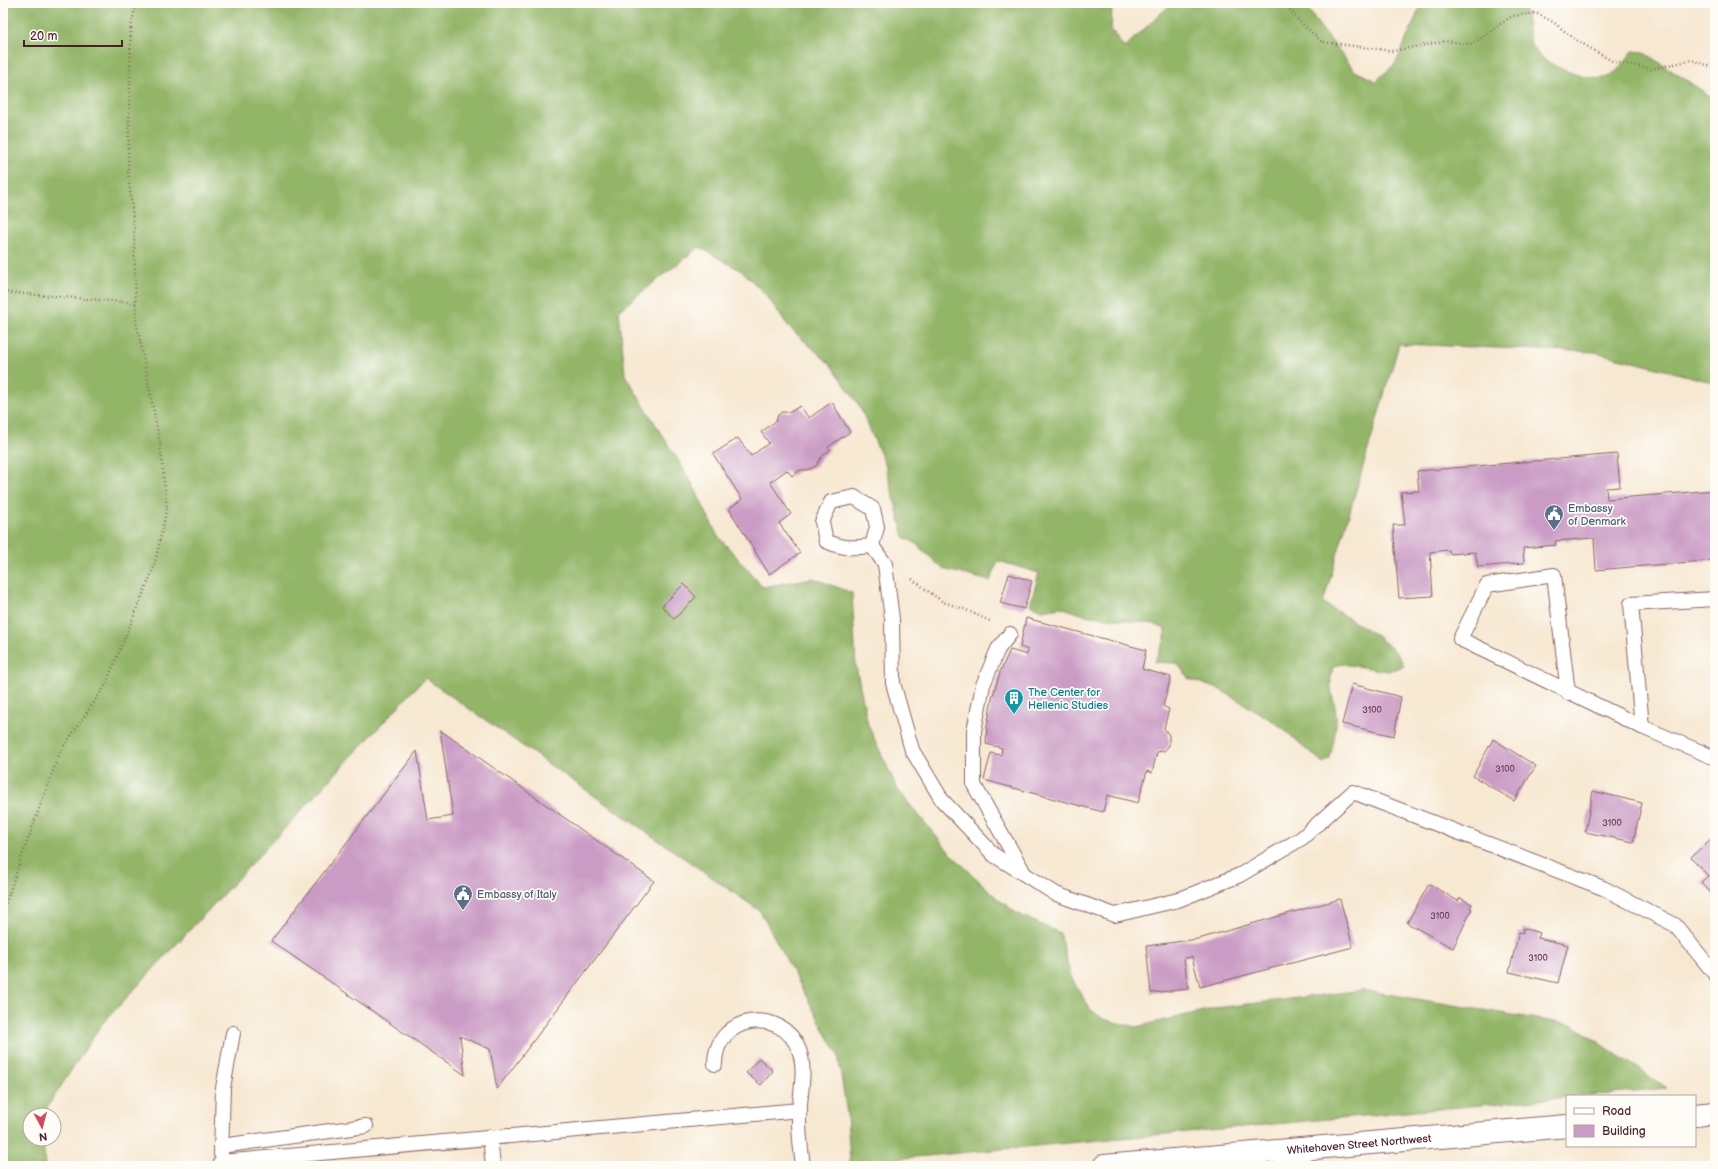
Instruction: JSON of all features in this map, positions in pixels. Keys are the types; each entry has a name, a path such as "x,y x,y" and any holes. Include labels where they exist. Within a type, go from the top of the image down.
{"street":[{"path":"1696,1115 1715,1113"},
{"name":"Whitehaven Street Northwest","path":"1104,1166 1566,1126"}],"lane":[{"path":"872,546 885,564 892,619 893,683 912,750 942,800 994,855 1056,894 1115,915 1178,900 1240,875 1302,838 1354,792 1604,888 1675,925 1715,974"},
{"path":"1568,693 1554,575 1487,585 1460,639 1568,693 1715,758"},
{"path":"1642,727 1631,604 1715,599"},
{"path":"1010,634 998,649 983,686 974,731 974,785 1026,875"},
{"path":"715,1064 715,1052 719,1042 729,1030 746,1022 769,1021 787,1031 798,1050 802,1065 800,1110 803,1166"},
{"path":"233,1033 223,1088 221,1164 490,1137 800,1110"},
{"path":"221,1146 366,1126"},
{"path":"490,1137 493,1166"}],"path":[{"path":"3,911 60,752 105,686 154,567 167,508 160,443 136,320 134,226 128,172 131,28 136,3"},
{"path":"1285,3 1298,20 1322,42 1393,51 1446,41 1472,44 1512,16 1536,13 1553,22 1573,38 1612,61 1651,69 1692,60 1715,68"},
{"path":"3,292 136,303"},
{"path":"885,564 914,580 943,602 964,609 986,620 999,623 1010,634"}],"green space":[{"path":"3,3 1114,3 1112,8 1111,29 1124,48 1172,3 1305,3 1315,20 1355,71 1376,81 1396,63 1422,3 1515,3 1525,9 1529,35 1533,48 1546,61 1557,67 1581,76 1602,78 1613,74 1633,51 1643,52 1715,99 1715,383 1595,352 1399,344 1323,603 1376,635 1399,655 1404,666 1388,671 1342,664 1333,667 1331,674 1331,686 1336,714 1335,731 1330,758 1323,763 1276,723 1221,690 1189,679 1177,663 1154,662 1165,640 1165,629 1154,624 1084,615 1061,607 1042,610 1030,605 1039,573 998,561 990,581 943,569 915,543 904,537 885,464 859,405 830,364 789,327 766,295 743,272 699,247 619,310 625,375 692,483 717,535 763,587 813,578 852,593 856,667 868,725 898,790 950,853 998,899 1018,914 1060,933 1071,977 1090,1009 1103,1019 1136,1027 1216,1008 1363,990 1573,1025 1667,1088 1591,1095 1566,1095 1566,1097 850,1163 847,1114 838,1055 760,911 425,678 101,1025 47,1107 22,1107 22,1147 44,1147 45,1166 3,1166"}],"building":[{"path":"832,402 850,432 828,447 830,450 822,456 816,466 807,470 800,470 792,476 787,470 770,482 791,514 779,523 800,553 769,574 729,509 742,499 713,454 738,438 751,456 769,443 761,432 776,421 778,415 782,412 790,412 800,406 809,418"},
{"name":"Embassy of Denmark","path":"1617,454 1620,487 1606,488 1607,499 1715,490 1715,560 1596,570 1594,538 1555,541 1556,545 1523,548 1524,563 1478,567 1475,552 1450,554 1449,550 1430,552 1433,596 1399,598 1393,525 1405,525 1401,492 1419,491 1417,471"},
{"path":"1009,574 1032,581 1024,609 1000,603"},
{"path":"684,584 696,597 674,619 662,606"},
{"name":"The Center for Hellenic Studies","path":"1026,618 1146,650 1142,669 1171,677 1163,706 1169,709 1164,728 1169,735 1169,746 1164,751 1157,752 1152,773 1147,771 1138,803 1107,795 1103,812 984,780 991,753 1001,755 1002,748 986,744 987,726 992,699 1000,672 1010,650 1027,655 1028,650 1020,647"},
{"path":"1352,684 1401,697 1394,736 1342,724"},
{"name":"Embassy of Italy","path":"440,730 654,881 497,1089 490,1049 460,1036 465,1075 271,941 417,751 428,820 453,816"},
{"path":"1493,739 1536,766 1514,801 1473,776"},
{"path":"1593,791 1642,803 1633,842 1585,832"},
{"path":"1715,835 1715,897 1701,882 1708,876 1691,857"},
{"path":"1429,884 1458,901 1460,898 1472,904 1470,908 1472,909 1453,948 1407,923"},
{"path":"1340,899 1353,947 1200,987 1192,957 1184,958 1188,989 1151,993 1146,946 1198,939"},
{"path":"1523,928 1540,933 1538,938 1568,945 1558,983 1509,972 1519,932 1523,933"},
{"path":"759,1058 773,1071 761,1085 746,1073"}],"place":[{"name":"Embassy of Denmark","path":"1554,531"},
{"name":"The Center for Hellenic Studies","path":"1014,715"},
{"name":"Embassy of Italy","path":"463,911"}]}
